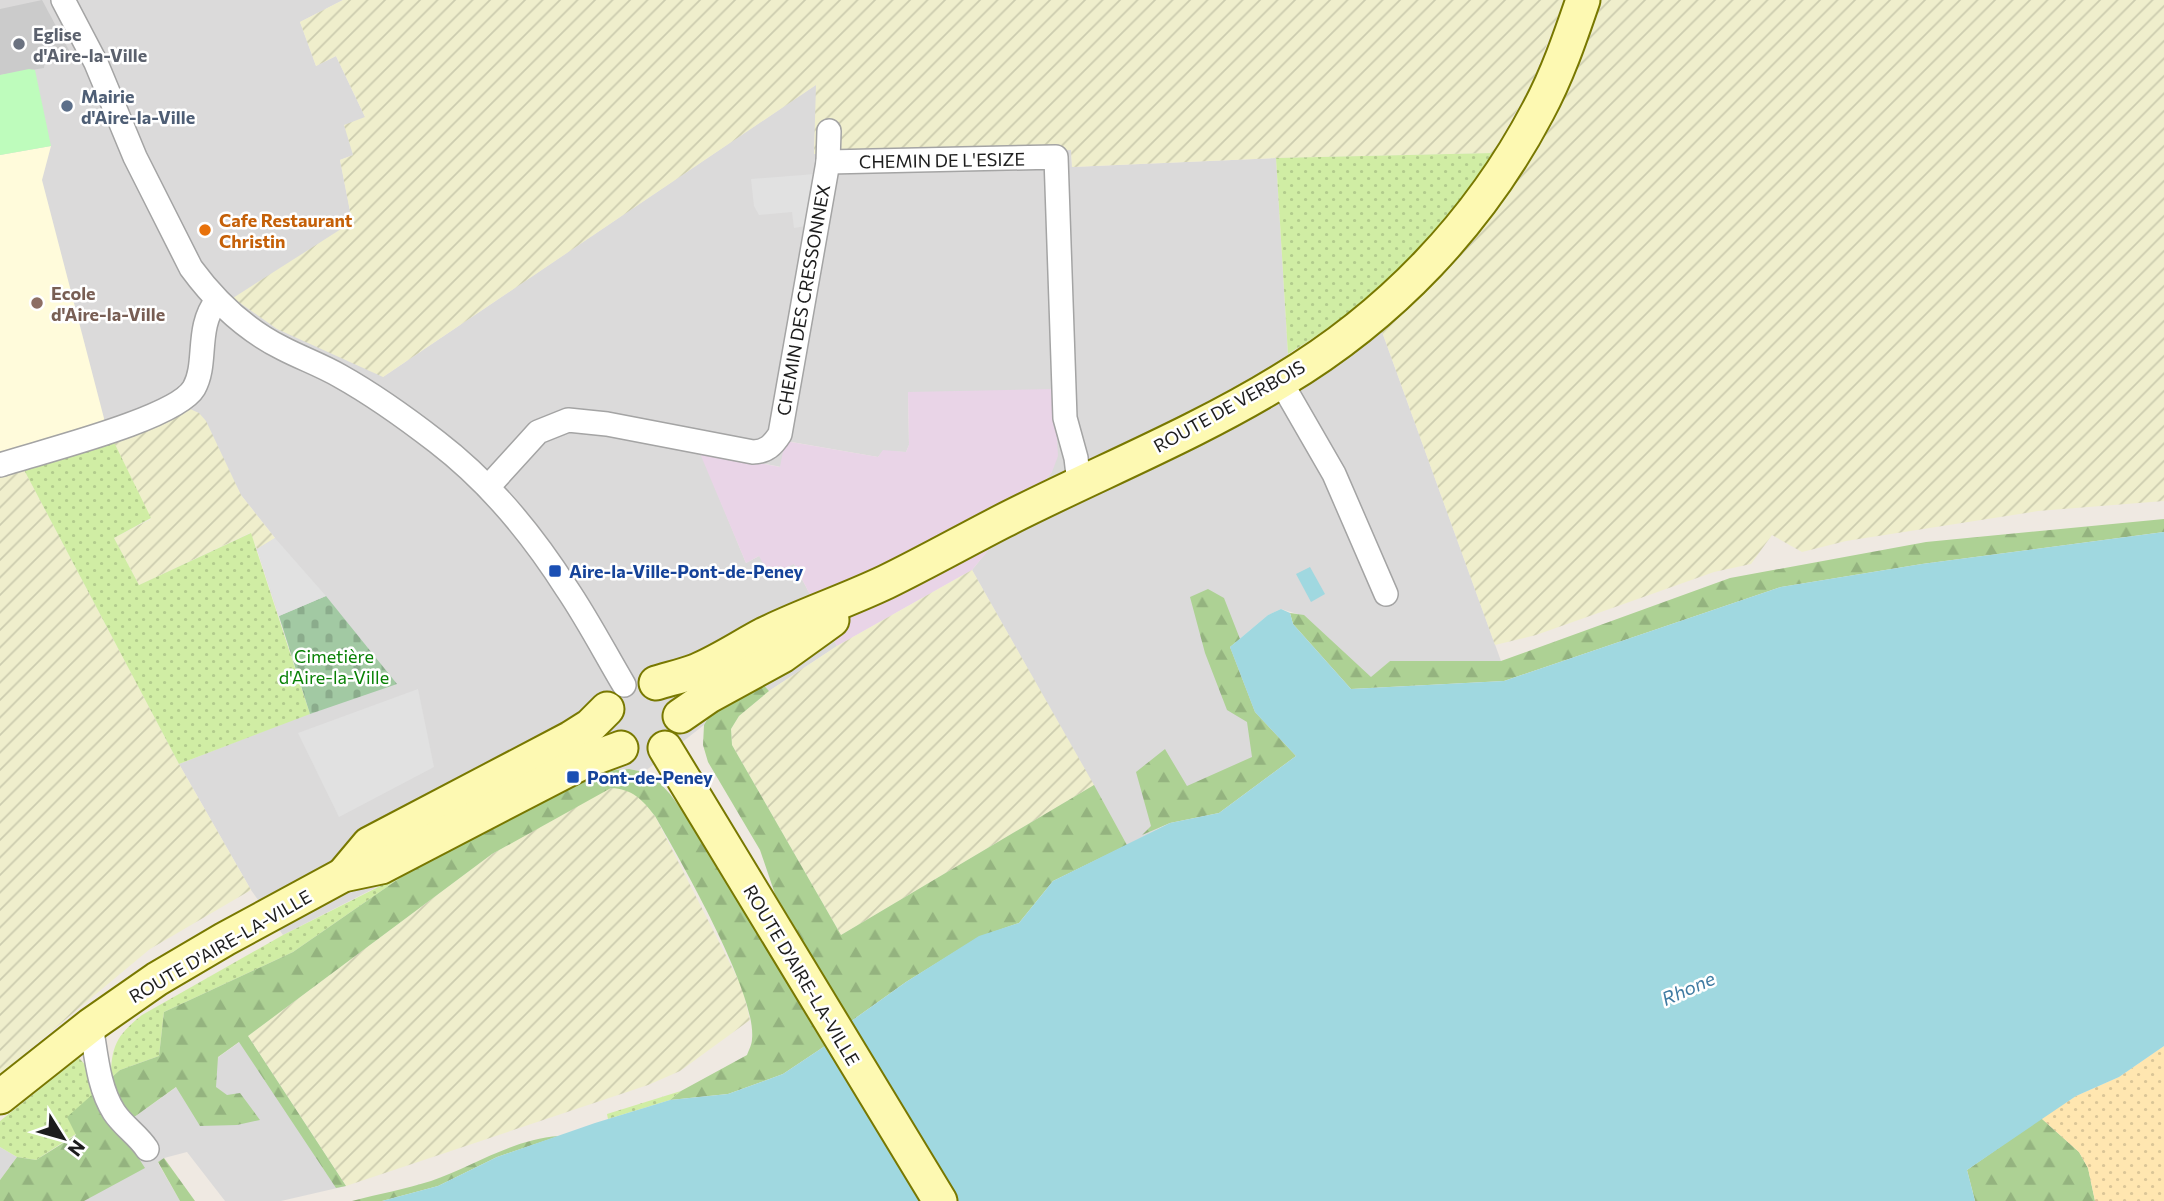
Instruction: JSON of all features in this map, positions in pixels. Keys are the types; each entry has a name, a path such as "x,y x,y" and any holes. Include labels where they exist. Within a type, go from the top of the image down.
{"main road":[{"name":"ROUTE DE VERBOIS","path":"629,692 695,672 764,635 885,582 1281,382 1347,337 1430,262 1456,233 1517,149 1540,108 1564,54 1583,0"},
{"name":"ROUTE DE VERBOIS","path":"680,716 709,696 782,656 885,582"},
{"path":"669,691 677,703 680,716 678,729 665,748 647,755 637,755 621,748 610,735 606,724 629,692 669,691"},
{"name":"ROUTE D'AIRE-LA-VILLE","path":"343,875 369,844 570,738 590,726 629,692"},
{"name":"ROUTE D'AIRE-LA-VILLE","path":"0,1097 91,1025 157,979 225,939 343,875 381,867 583,762 621,748"},
{"name":"ROUTE D'AIRE-LA-VILLE","path":"665,748 940,1201"}],"street":[{"path":"63,0 96,63 135,157 191,268 217,300 259,335 338,375 385,404 452,454 488,487 555,571 629,692"},
{"name":"CHEMIN DES CRESSONNEX","path":"488,487 538,432 568,420 607,424 753,452 760,452 775,443 780,434 828,162 829,131"},
{"name":"CHEMIN DE L'ESIZE","path":"828,162 1056,157 1065,418 1076,458 1079,483"},
{"path":"0,465 151,418 177,405 189,394 197,379 207,317 217,300"},
{"path":"1281,382 1334,474 1386,594"},
{"path":"91,1025 106,1097 115,1114 147,1149"}],"shaded area":[{"path":"0,0 343,0 300,22 316,66 336,56 365,117 353,155 340,160 383,377 817,84 814,154 1071,150 1072,167 1276,158 1290,387 1381,329 1501,661 1390,661 1371,678 1304,616 1281,609 1268,615 1230,647 1296,756 1127,845 972,570 1052,472 908,392 909,445 906,452 883,451 878,457 786,441 781,467 700,451 746,563 759,556 794,564 837,646 769,691 761,682 712,713 704,725 644,772 629,769 604,771 283,935 251,890 179,764 310,713 257,549 275,538 241,495 226,467 112,438 0,473"},
{"path":"42,0 71,54 45,61 44,68 0,75 0,9"},
{"name":"Ecole d'Aire-la-Ville","path":"51,146 42,180 106,426 0,459 0,155"},
{"path":"815,174 806,226 794,228 792,212 759,215 754,206 751,179"},
{"path":"1054,389 1058,456 1052,472 972,570 837,646 794,564 770,576 759,556 746,563 699,451 780,467 785,441 878,457 883,450 906,452 909,445 908,392"},
{"path":"275,538 326,596 279,616 257,549"},
{"path":"418,689 434,767 339,817 298,733"},
{"path":"248,1036 346,1186 281,1201 225,1201 187,1152 164,1158 158,1163 180,1201 8,1201 119,1128"},
{"path":"0,1147 17,1157 0,1180"}],"green space":[{"path":"343,0 1564,0 1532,83 1493,153 1276,158 1072,167 1071,150 814,154 816,85 383,377 277,329 233,298 352,222 340,160 353,155 344,125 365,117 336,56 316,66 300,22"},
{"path":"1600,0 2164,0 2164,501 2038,511 1846,541 1802,552 1772,535 1751,564 1714,572 1536,635 1495,645 1381,329 1438,277 1480,229 1581,54"},
{"path":"35,70 51,146 0,155 0,75"},
{"path":"1493,153 1451,212 1402,265 1348,313 1288,354 1276,158"},
{"path":"190,409 199,413 206,421 241,495 275,538 257,549 250,533 139,585 114,538 151,519 112,438"},
{"path":"112,438 151,518 114,538 139,585 251,533 310,714 179,764 22,466"},
{"path":"22,466 179,764 251,890 150,949 0,1074 0,473"},
{"path":"2164,519 2164,532 1922,564 1781,587 1504,681 1351,689 1293,624 1290,613 1304,615 1371,677 1390,661 1501,661 1730,578 1926,542"},
{"path":"972,570 1094,785 841,935 732,745 731,729 739,716 769,691 837,646"},
{"path":"1208,589 1224,598 1240,639 1230,647 1255,712 1296,756 1219,813 1170,823 1142,835 1151,826 1136,772 1165,749 1187,786 1252,757 1247,722 1227,710 1205,653 1190,597"},
{"name":"Cimetière d'Aire-la-Ville","path":"326,596 397,684 310,714 279,616"},
{"path":"761,682 769,691 739,716 731,729 732,745 841,935 1094,785 1127,845 1053,881 1019,923 979,937 906,982 850,1022 775,894 760,850 708,762 703,745 704,725 711,713"},
{"path":"629,769 644,772 657,780 690,821 790,982 825,1046 783,1074 728,1094 670,1100 681,1091 747,1055 752,1041 750,1018 742,991 715,927 655,816 636,796 625,790 611,788 492,854 248,1036 346,1186 336,1188 239,1042 218,1057 216,1087 227,1095 240,1093 260,1120 237,1125 200,1126 176,1087 119,1128 145,1168 84,1201 0,1201 0,1180 17,1157 36,1160 76,1135 67,1117 120,1070 159,1056 164,1012 293,952 410,871 604,771"},
{"path":"610,788 624,788 641,798 655,816 742,987 750,1020 680,1071 648,1085 346,1186 248,1036 492,854"},
{"path":"410,871 293,952 164,1012 159,1056 120,1070 111,1078 112,1057 117,1042 142,1015 283,935"},
{"path":"79,1058 91,1071 98,1090 76,1134 36,1160 17,1157 0,1147 0,1121"},
{"path":"681,1091 670,1100 608,1119 607,1114"},
{"path":"2041,1118 2079,1152 2088,1168 2095,1201 1975,1201 1967,1170"},
{"path":"559,1136 497,1157 438,1186 382,1201 352,1201 412,1187 526,1142"},
{"path":"164,1158 195,1201 180,1201 158,1162"}],"sand":[{"path":"2164,1046 2164,1201 2095,1201 2088,1168 2079,1152 2041,1118 2076,1096 2119,1077"}],"water":[{"name":"Rhone","path":"2164,532 2164,1046 2119,1077 2076,1096 1967,1170 1975,1201 382,1201 438,1186 497,1157 595,1123 670,1100 728,1094 783,1074 825,1046 850,1022 906,982 979,936 1019,923 1053,881 1170,823 1219,813 1296,756 1255,712 1230,647 1268,615 1281,609 1290,613 1293,624 1351,689 1504,681 1781,587 1922,564"},
{"path":"1310,567 1325,594 1311,602 1296,574"}],"place":[{"name":"Eglise d'Aire-la-Ville","path":"19,44"},
{"name":"Mairie d'Aire-la-Ville","path":"67,106"},
{"name":"Cafe Restaurant Christin","path":"205,230"},
{"name":"Ecole d'Aire-la-Ville","path":"37,303"},
{"name":"Aire-la-Ville-Pont-de-Peney","path":"555,571"},
{"name":"Pont-de-Peney","path":"573,777"}]}
